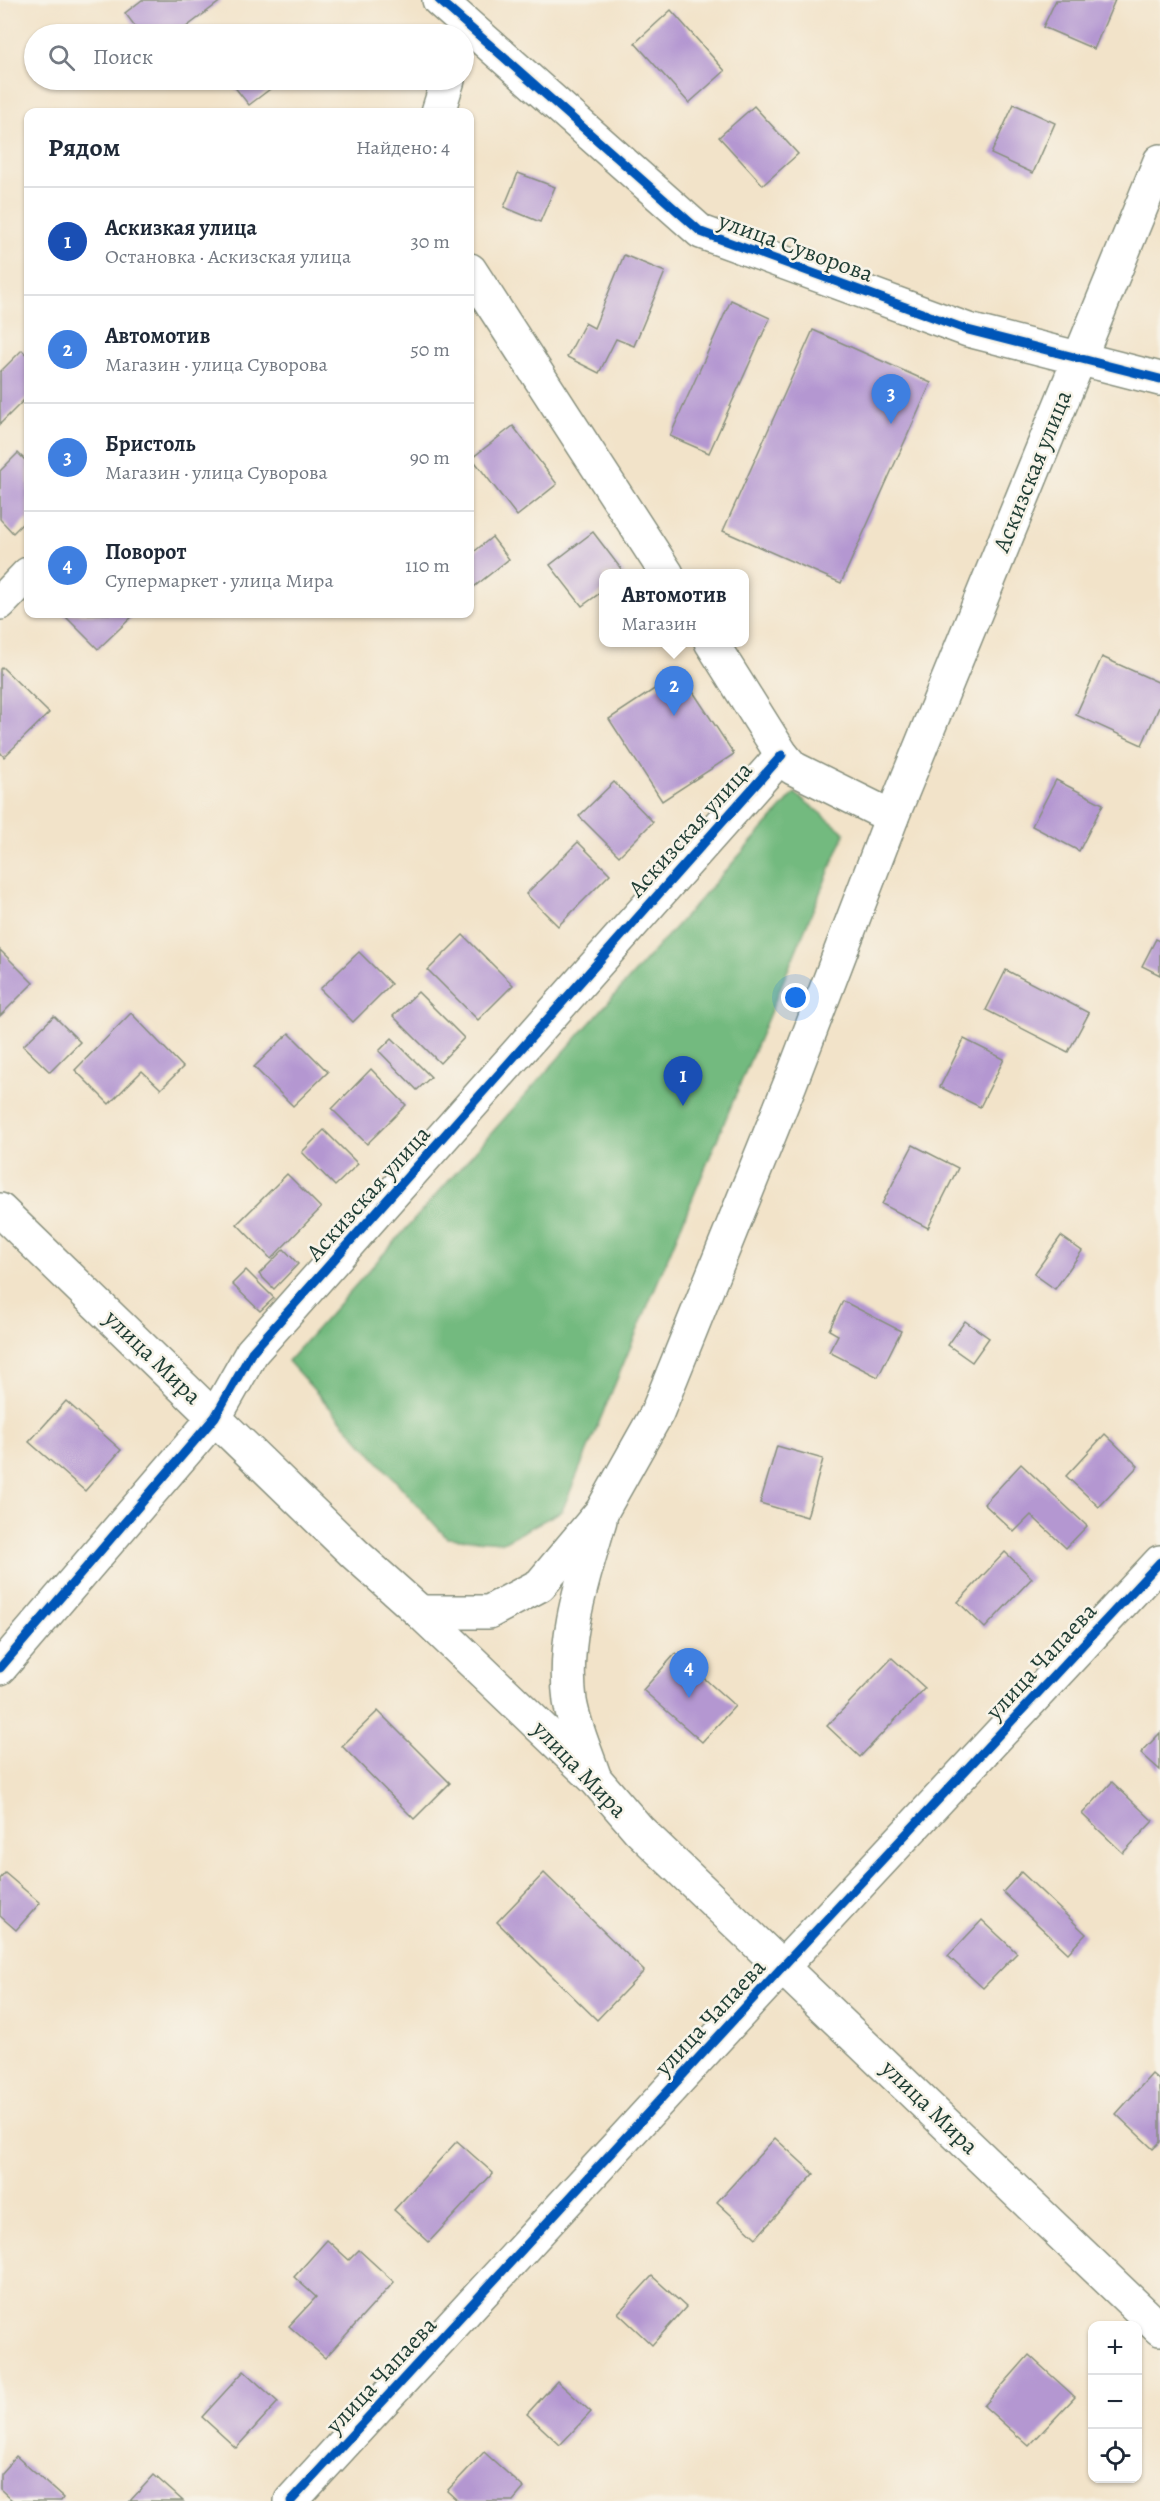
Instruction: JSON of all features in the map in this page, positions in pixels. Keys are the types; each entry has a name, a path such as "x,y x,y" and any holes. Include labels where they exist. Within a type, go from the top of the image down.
{"street":[{"name":"улица Суворова","path":"439,0 466,19"},
{"name":"улица Суворова","path":"474,26 700,232 968,330 1160,379"},
{"path":"439,108 445,90"},
{"name":"Аскизская улица","path":"602,1511 657,1413 790,1084 892,817 1160,161"},
{"path":"474,276 664,569"},
{"path":"0,603 24,578"},
{"path":"714,647 782,755 793,768 892,817"},
{"name":"Аскизская улица","path":"0,1668 215,1417 252,1352 782,755"},
{"name":"улица Мира","path":"0,1210 355,1554 420,1612 596,1780 639,1830 1160,2329"},
{"path":"420,1612 489,1612 540,1585 602,1511"},
{"path":"596,1780 571,1704 568,1669 572,1621 602,1511"},
{"name":"улица Чапаева","path":"291,2501 783,1966 1160,1562"}],"green space":[{"path":"795,793 845,833 562,1511 503,1542 447,1538 288,1361"}],"building":[{"path":"142,0 222,0 190,24 133,24 125,13"},
{"path":"1056,0 1115,0 1094,49 1043,27"},
{"path":"671,10 725,71 689,103 635,43"},
{"path":"237,90 269,90 249,105"},
{"path":"1014,104 1055,123 1033,173 991,154"},
{"path":"754,106 798,154 763,185 719,137"},
{"path":"518,173 555,187 540,222 504,207"},
{"path":"624,255 665,272 634,346 616,339 599,373 567,357 585,323 594,328"},
{"path":"731,300 770,318 709,453 670,436"},
{"path":"813,330 931,383 841,583 723,531"},
{"path":"22,350 24,352 24,400 0,424 0,372"},
{"path":"513,426 557,484 517,516 474,461 474,456"},
{"path":"18,453 24,459 24,522 13,533 0,519 0,471"},
{"path":"593,532 621,569 599,569 599,594 582,606 550,565"},
{"path":"492,537 509,559 474,587 474,552"},
{"path":"67,618 131,618 98,649"},
{"path":"1102,657 1160,683 1160,705 1142,745 1076,715"},
{"path":"2,667 49,713 4,757 0,752 0,669"},
{"path":"680,672 734,754 662,801 609,719"},
{"path":"1056,780 1103,804 1079,851 1032,826"},
{"path":"614,782 653,822 619,856 579,816"},
{"path":"578,842 610,874 558,926 526,894"},
{"path":"463,935 513,985 478,1020 428,970"},
{"path":"1156,939 1160,942 1160,975 1142,966"},
{"path":"0,950 33,983 0,1016"},
{"path":"359,952 391,984 353,1022 320,989"},
{"path":"1006,970 1089,1013 1068,1052 986,1010"},
{"path":"418,992 464,1038 440,1063 393,1016"},
{"path":"131,1013 183,1067 161,1089 142,1071 109,1104 75,1070"},
{"path":"54,1016 80,1042 50,1072 23,1046"},
{"path":"289,1033 328,1072 293,1106 254,1067"},
{"path":"392,1038 431,1077 417,1090 379,1051"},
{"path":"964,1039 1004,1059 980,1107 940,1087"},
{"path":"371,1069 406,1105 367,1144 332,1109"},
{"path":"324,1130 358,1164 335,1186 302,1152"},
{"path":"913,1145 958,1168 928,1228 882,1204"},
{"path":"287,1174 321,1208 271,1259 237,1224"},
{"path":"1061,1236 1082,1251 1055,1289 1034,1274"},
{"path":"284,1249 298,1264 274,1289 259,1274"},
{"path":"246,1270 274,1298 260,1311 232,1284"},
{"path":"843,1301 901,1331 878,1377 829,1352 838,1335 829,1330"},
{"path":"965,1321 989,1338 972,1362 948,1345"},
{"path":"66,1401 121,1450 85,1491 29,1442"},
{"path":"1105,1434 1138,1466 1099,1507 1066,1476"},
{"path":"777,1446 823,1459 807,1517 760,1503"},
{"path":"1021,1464 1087,1526 1066,1548 1031,1515 1014,1532 984,1504"},
{"path":"1005,1552 1032,1578 985,1628 958,1602"},
{"path":"676,1653 735,1706 702,1742 643,1690"},
{"path":"892,1658 925,1688 860,1757 827,1726"},
{"path":"378,1711 450,1783 414,1819 342,1746"},
{"path":"1160,1733 1160,1770 1141,1753"},
{"path":"1112,1782 1153,1821 1123,1853 1082,1814"},
{"path":"1021,1872 1086,1934 1068,1953 1003,1892"},
{"path":"5,1873 40,1903 16,1930 0,1916 0,1879"},
{"path":"544,1873 644,1971 597,2020 497,1922"},
{"path":"982,1920 1017,1953 983,1988 948,1956"},
{"path":"1152,2074 1160,2081 1160,2142 1153,2149 1116,2114"},
{"path":"775,2138 814,2174 756,2238 717,2202"},
{"path":"457,2141 493,2173 429,2242 394,2210"},
{"path":"327,2240 349,2260 359,2250 394,2282 325,2358 289,2326 316,2297 294,2277"},
{"path":"652,2276 686,2307 652,2345 618,2313"},
{"path":"1029,2355 1075,2397 1029,2446 984,2406"},
{"path":"244,2371 278,2402 236,2448 202,2417"},
{"path":"557,2381 591,2412 560,2445 527,2414"},
{"path":"484,2452 524,2488 513,2501 458,2501 447,2491"},
{"path":"16,2456 63,2498 61,2501 13,2501 0,2489 0,2474"},
{"path":"154,2475 183,2501 130,2501"}],"cycle path":[{"path":"439,0 466,24"},
{"path":"474,31 701,232 968,330 1160,379"},
{"path":"0,1668 215,1417 252,1352 782,755"},
{"path":"291,2501 783,1966 1160,1562"}],"place":[{"name":"Бристоль","path":"891,424"},
{"name":"Автомотив","path":"674,716"},
{"name":"Аскизкая улица","path":"683,1106"},
{"name":"Поворот","path":"689,1698"}]}
